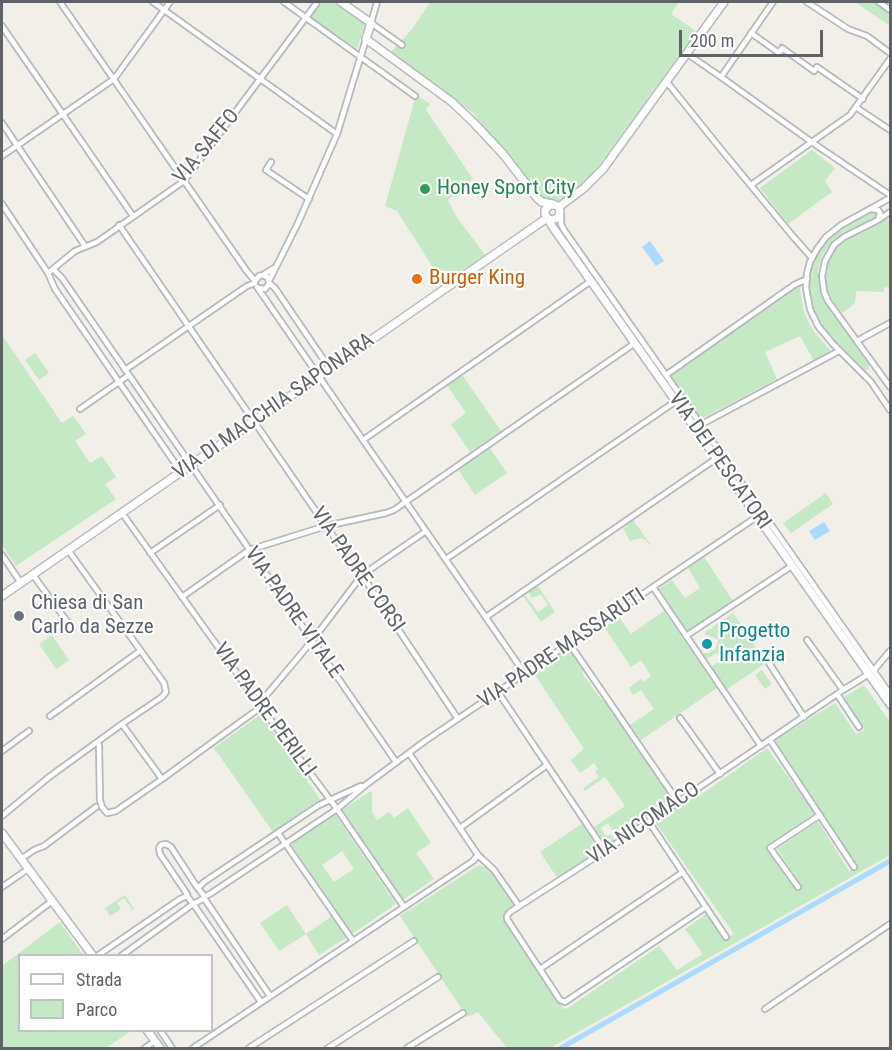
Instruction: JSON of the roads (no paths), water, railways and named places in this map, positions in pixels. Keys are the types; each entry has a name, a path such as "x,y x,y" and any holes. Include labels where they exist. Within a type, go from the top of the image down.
{"street":[{"path":"60,2 525,674"},
{"path":"153,2 336,134"},
{"path":"2,156 114,79 170,2"},
{"path":"284,2 415,96"},
{"path":"341,2 402,45"},
{"path":"256,284 261,289 265,289 309,199 336,134 377,2"},
{"path":"547,218 545,210 548,206 557,207 584,188 603,169 724,2"},
{"path":"722,76 772,2"},
{"path":"807,2 848,29 867,36 891,53"},
{"path":"879,2 891,10"},
{"name":"VIA SAFFO","path":"48,273 75,251 97,242 184,181 316,4"},
{"path":"2,26 133,216"},
{"path":"751,33 779,53 782,48 814,71 817,67 863,99"},
{"path":"366,39 452,102 503,154 537,198 557,207"},
{"path":"687,53 891,197 832,231 822,241 812,258 807,279 807,296 811,314 820,329 839,351 869,379 891,410"},
{"path":"751,185 847,118 890,63"},
{"path":"666,81 812,258"},
{"path":"857,108 891,130"},
{"path":"2,123 85,246"},
{"path":"271,162 266,170 309,199"},
{"path":"884,202 882,209 890,212"},
{"path":"2,204 48,273 55,289 181,472"},
{"name":"VIA DI MACCHIA SAPONARA","path":"2,597 547,218 556,219 560,215 557,207"},
{"name":"VIA DEI PESCATORI","path":"557,207 564,230 700,424 868,674 891,694"},
{"path":"871,209 878,210 880,213 878,220"},
{"path":"890,212 834,245 822,271 822,284 827,299 891,387"},
{"name":"VIA DEI PESCATORI","path":"547,218 713,460 891,704"},
{"name":"VIA PADRE CORSI","path":"119,225 458,719"},
{"path":"555,229 564,230"},
{"path":"256,284 259,276 274,268"},
{"name":"VIA PADRE VITALE","path":"53,269 62,278 183,451 396,762"},
{"path":"264,275 276,288 330,369"},
{"path":"666,375 794,285 807,279"},
{"path":"363,440 591,281"},
{"path":"113,371 124,368 248,286 256,284"},
{"path":"857,341 891,323"},
{"path":"182,597 249,550 326,526 395,509 633,345"},
{"path":"700,424 839,351"},
{"path":"310,363 317,363 321,356"},
{"path":"80,409 129,375"},
{"path":"446,559 674,403"},
{"path":"172,459 178,459 183,451"},
{"path":"486,617 713,460"},
{"path":"150,553 220,505"},
{"name":"VIA PADRE PERILLI","path":"122,513 330,800 404,907"},
{"name":"VIA PADRE MASSARUTI","path":"124,954 203,897 336,809 425,741 756,518"},
{"path":"99,745 102,807 107,813 116,812 260,706 362,576 426,531"},
{"path":"2,816 49,777 166,692 164,683 68,550"},
{"path":"2,555 21,583"},
{"path":"686,636 790,567"},
{"path":"33,575 72,628"},
{"path":"653,587 760,746"},
{"path":"807,640 843,690"},
{"path":"569,643 678,802"},
{"path":"50,716 140,651"},
{"name":"VIA NICOMACO","path":"519,906 649,822 868,674 891,651"},
{"path":"769,663 804,717"},
{"path":"498,692 605,851"},
{"path":"837,694 859,727"},
{"path":"680,718 720,774"},
{"path":"122,724 162,779"},
{"path":"2,751 29,731"},
{"path":"770,740 854,867"},
{"path":"409,753 478,855 496,871 519,906 508,913 507,921 560,1000 568,1001 706,908"},
{"path":"460,828 547,765"},
{"name":"VIA PADRE MASSARUTI","path":"98,954 330,800 367,784"},
{"path":"21,859 44,846 96,807"},
{"path":"798,887 770,848 820,815"},
{"path":"649,822 726,937"},
{"path":"2,832 52,902 93,954"},
{"path":"278,833 353,941"},
{"path":"261,1002 160,854 161,845 166,844 171,847 196,888 270,996"},
{"path":"193,1048 473,861 478,855"},
{"path":"2,888 28,869"},
{"path":"540,969 682,872"},
{"path":"2,939 52,902"},
{"path":"765,1009 891,924"},
{"path":"249,1048 414,941"},
{"path":"107,949 108,954"},
{"path":"328,1048 438,977"},
{"path":"407,1048 463,1013"},
{"path":"148,1032 160,1048"},
{"path":"161,1032 172,1048"},
{"path":"145,1048 155,1041"}],"water":[{"path":"650,241 664,261 656,266 642,247"},
{"path":"824,522 830,531 815,540 809,531"}],"waterway":[{"path":"745,504 865,674"},
{"path":"867,678 890,711"},
{"path":"561,1048 890,861"}],"place":[{"name":"Honey Sport City","path":"425,189"},
{"name":"Burger King","path":"417,279"},
{"name":"Chiesa di San Carlo da Sezze","path":"19,616"},
{"name":"Progetto Infanzia","path":"707,644"}]}
